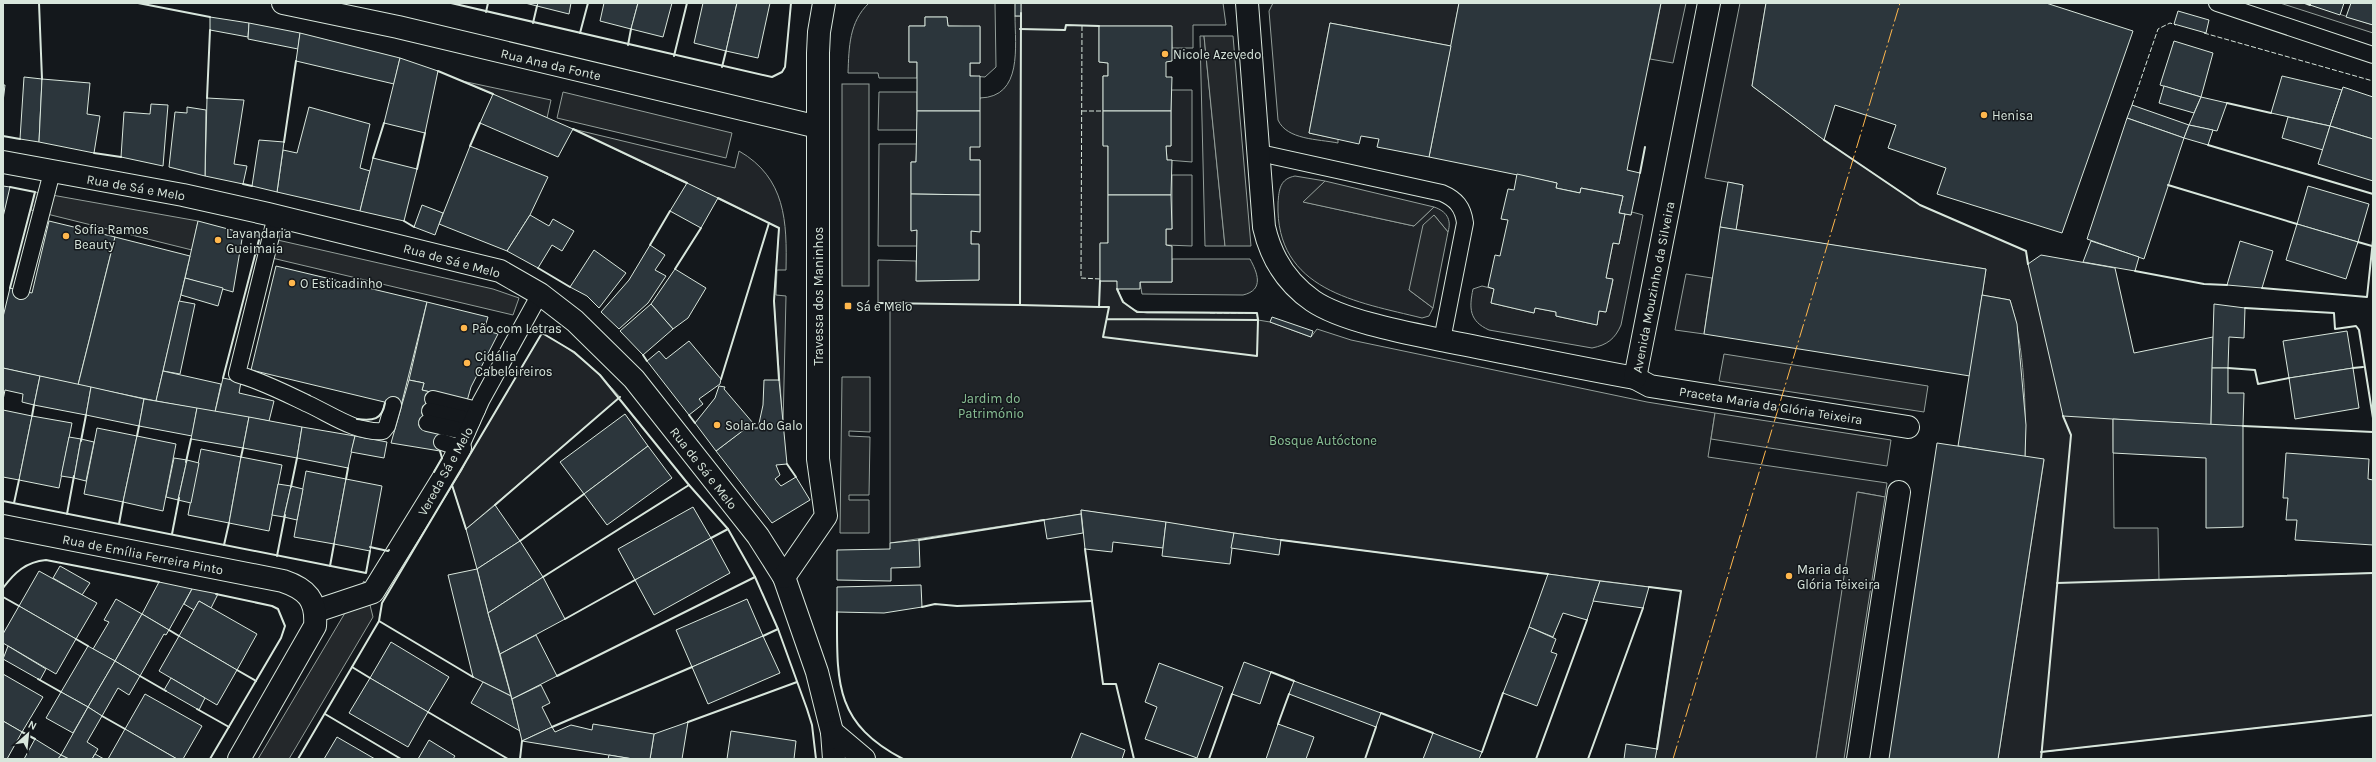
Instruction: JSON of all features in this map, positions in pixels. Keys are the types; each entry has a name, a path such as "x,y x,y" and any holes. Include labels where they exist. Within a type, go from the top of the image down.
{"street":[{"name":"Rua Ana da Fonte","path":"283,3 398,27 818,127"},
{"name":"Travessa dos Maninhos","path":"784,577 826,516 818,459 819,32 824,3"},
{"name":"Avenida Mouzinho da Silveira","path":"1247,3 1260,153 1264,227 1267,242 1276,263 1290,282 1313,301 1329,310 1442,340 1635,378 1709,3"},
{"name":"Rua de Sá e Melo","path":"3,162 183,195 276,216 500,271 540,294 575,321 634,379 758,536 784,577 817,672 832,732 834,759"},
{"name":"Praceta Maria da Glória Teixeira","path":"1635,378 1650,386 1908,427"},
{"name":"Vereda Sá e Melo","path":"316,610 373,592 452,464 463,430"},
{"path":"1858,759 1899,492"},
{"name":"Rua de Emília Ferreira Pinto","path":"5,531 283,581 292,584 311,598 316,610"},
{"path":"239,759 308,642 316,626 316,610"},
{"path":"832,732 864,759"}],"lane":[{"path":"2217,3 2373,55"},
{"path":"1260,153 1442,193 1457,201 1464,215 1465,222 1442,340"},
{"path":"21,291 52,172"},
{"path":"276,216 237,374 280,390 362,429 383,431 387,426 393,405"},
{"name":"Vereda Sá e Melo","path":"463,430 540,294"},
{"path":"463,430 436,406 463,430"}],"green space":[{"path":"869,3 995,3 996,67 985,77 970,76 970,63 980,63 980,27 948,26 947,17 925,17 925,26 909,26 909,62 917,62 917,78 879,78 878,73 848,73 851,35 857,18"},
{"path":"1021,3 1223,3 1226,25 1193,25 1193,48 1172,48 1171,26 1099,26 1099,62 1108,63 1108,76 1103,76 1103,145 1108,146 1108,243 1100,244 1100,281 1117,281 1122,299 1126,304 1135,310 1147,313 1257,313 1258,320 1270,322 1311,337 1317,329 1351,340 1647,402 1715,413 1708,457 1887,483 1885,497 1858,492 1816,759 1655,759 1681,591 1281,540 1081,510 1081,514 890,543 890,304 878,303 878,260 916,261 917,281 979,280 979,245 971,244 971,231 980,231 980,160 970,160 970,147 980,98 994,95 1004,89 1010,80 1014,68 1016,41 1015,16 1021,16"},
{"path":"1273,3 1459,3 1451,46 1330,23 1309,133 1338,139 1338,143 1304,138 1296,135 1282,127 1278,120 1269,11"},
{"path":"1661,3 1686,3 1673,63 1650,59"},
{"path":"1740,3 1766,3 1752,86 1824,140 1920,205 2026,251 2028,264 2113,419 2114,528 2158,528 2159,580 2373,573 2373,715 2042,752 2041,759 1998,759 2044,460 2025,457 2024,377 2019,338 2010,300 1982,295 1986,269 1736,230 1743,185 1705,178"},
{"path":"2280,3 2305,3 2373,25 2373,33"},
{"path":"1200,36 1204,36 1225,246 1205,246"},
{"path":"462,81 551,100 547,118"},
{"path":"1171,90 1192,90 1192,162 1167,160 1166,146 1171,146"},
{"path":"879,92 917,92 917,130 878,130"},
{"path":"573,129 735,168 739,151 755,162 766,174 775,188 780,203 786,235 786,270 777,270 776,295 786,296 783,426 774,301 779,228"},
{"path":"879,144 917,144 916,162 911,162 911,230 917,230 917,246 878,246"},
{"path":"1172,175 1192,175 1192,246 1166,245 1166,229 1172,229"},
{"path":"1295,176 1325,181 1304,202 1414,226 1434,207 1445,213 1449,223 1448,232 1434,215 1409,290 1433,308 1429,316 1422,318 1372,306 1348,298 1325,288 1305,274 1290,256 1281,233 1278,203 1279,193 1283,182 1290,177"},
{"path":"1632,212 1643,215 1621,325 1610,341 1592,348 1489,330 1482,326 1474,318 1471,308 1473,289 1482,286 1494,289 1491,303 1534,313 1535,308 1556,312 1556,316 1597,325 1599,311 1606,312 1613,280 1606,278 1613,243 1619,244 1625,214 1631,215"},
{"path":"1172,259 1250,259 1257,275 1257,285 1250,293 1243,295 1142,294 1140,282 1172,282"},
{"path":"1686,274 1712,278 1704,334 1675,330"},
{"path":"542,333 564,346 584,361 620,397 466,529 452,485"}],"shaded area":[{"path":"1204,36 1233,36 1251,246 1225,246"},
{"path":"842,84 869,84 869,286 842,286"},
{"path":"563,92 732,133 726,158 557,118"},
{"path":"1325,181 1434,207 1414,226 1303,202"},
{"path":"35,192 198,221 192,250 31,210"},
{"path":"1434,215 1448,232 1433,308 1409,290 1423,225"},
{"path":"260,236 493,289 519,298 513,315 255,254"},
{"path":"1724,354 1928,386 1924,412 1719,381"},
{"path":"842,377 870,377 870,432 849,431 849,436 870,437 869,495 849,495 849,500 869,500 869,533 840,533"},
{"path":"1715,413 1891,440 1887,466 1711,439"},
{"path":"1857,492 1885,497 1844,759 1816,759"},
{"path":"364,581 373,617 289,759 258,759"}],"building":[{"path":"525,3 538,3 537,6"},
{"path":"538,3 571,3 569,14 537,6"},
{"path":"604,3 638,3 631,29 600,21"},
{"path":"638,3 672,3 663,37 631,29"},
{"path":"703,3 737,3 726,51 694,43"},
{"path":"737,3 770,3 758,58 726,51"},
{"path":"1015,3 1021,3 1021,16 1015,16"},
{"path":"1459,3 1661,3 1627,170 1640,173 1631,215 1619,213 1623,196 1581,188 1580,193 1556,188 1557,183 1429,157"},
{"name":"Henisa","path":"1766,3 2046,3 2133,31 2062,233 1937,194 1946,168 1888,148 1896,125 1835,105 1824,140 1752,86"},
{"path":"2311,3 2344,3 2340,15 2310,5"},
{"path":"2351,3 2373,3 2373,25 2346,17"},
{"path":"2178,11 2209,20 2206,33 2174,24"},
{"path":"210,17 249,23 248,37 210,30"},
{"path":"925,17 947,17 948,26 980,26 980,63 970,63 970,76 980,76 980,111 917,111 917,62 909,62 909,26 925,26"},
{"path":"249,23 300,33 298,49 248,39"},
{"path":"1330,23 1451,46 1429,157 1377,147 1379,139 1361,136 1359,144 1309,133"},
{"path":"1099,26 1172,26 1172,61 1166,62 1166,77 1172,77 1171,111 1103,111 1103,76 1108,76 1108,63 1099,62"},
{"path":"300,33 400,58 394,84 296,61"},
{"path":"2174,41 2213,53 2201,97 2160,85"},
{"path":"400,58 438,71 425,133 384,123"},
{"path":"2282,76 2342,90 2330,126 2271,113"},
{"path":"24,77 42,79 39,142 20,139"},
{"path":"42,79 90,83 87,114 100,116 94,153 39,142"},
{"path":"3,85 5,85 3,102"},
{"path":"2164,86 2201,97 2194,113 2159,103"},
{"path":"2343,87 2373,97 2373,139 2330,126"},
{"path":"493,94 573,129 558,157 480,123"},
{"path":"2201,97 2227,103 2217,131 2189,125"},
{"path":"207,98 244,100 234,164 247,166 243,184 205,176"},
{"path":"151,104 168,105 163,166 121,157 124,112 150,114"},
{"path":"2132,105 2189,125 2184,138 2127,118"},
{"path":"187,107 206,110 205,176 169,167 175,112 187,113"},
{"path":"309,107 370,124 360,168 370,171 360,211 277,192 283,150 297,153"},
{"path":"917,111 980,111 980,147 970,147 970,160 980,160 980,195 911,194 911,162 916,162"},
{"path":"1103,111 1171,111 1171,146 1166,146 1167,160 1172,160 1171,195 1108,195 1108,146 1103,146"},
{"path":"2288,117 2330,126 2323,150 2282,138"},
{"path":"2127,118 2184,138 2144,259 2087,239"},
{"path":"2189,125 2213,130 2208,145 2184,138"},
{"path":"2330,126 2373,139 2373,181 2318,164"},
{"path":"259,140 284,142 277,192 252,186"},
{"path":"470,146 548,177 530,215 507,251 439,224"},
{"path":"373,158 417,169 404,221 360,211"},
{"path":"1517,174 1557,183 1556,188 1580,193 1581,188 1623,196 1619,213 1625,214 1619,244 1613,243 1606,278 1613,279 1606,312 1599,311 1597,325 1556,316 1556,312 1535,308 1534,313 1491,303 1494,289 1488,287 1495,255 1500,256 1508,220 1501,219 1508,189 1514,190"},
{"path":"1728,182 1743,185 1736,230 1720,227"},
{"path":"687,183 718,198 701,228 670,211"},
{"path":"3,186 10,187 3,217"},
{"path":"2308,186 2369,204 2358,242 2297,224"},
{"path":"911,194 980,195 980,232 971,231 971,244 979,244 979,280 916,281 917,230 911,231"},
{"path":"1108,195 1171,195 1172,229 1166,229 1166,245 1172,246 1172,282 1140,282 1140,289 1117,289 1117,281 1100,281 1100,243 1108,243"},
{"path":"422,205 443,213 435,235 414,227"},
{"path":"530,215 549,226 553,219 574,231 562,251 552,245 538,268 507,251"},
{"path":"49,221 115,237 78,385 3,368 3,317 10,288 32,293"},
{"path":"198,221 243,233 233,292 185,278"},
{"path":"2297,224 2358,242 2346,279 2286,260"},
{"path":"1720,227 1986,269 1970,376 1704,334"},
{"path":"115,237 190,256 156,401 78,385"},
{"path":"2091,241 2139,257 2135,271 2083,262"},
{"path":"2240,241 2273,251 2262,288 2227,285"},
{"path":"650,245 665,255 655,270 666,276 648,303 619,329 601,312 629,280"},
{"path":"594,250 626,273 599,308 587,296 570,287"},
{"path":"2041,255 2115,268 2134,353 2213,337 2211,425 2063,416 2028,264"},
{"path":"276,266 427,302 401,406 251,370"},
{"path":"675,269 706,288 688,318 673,329 651,304"},
{"path":"185,278 223,288 218,306 181,295"},
{"path":"1982,295 2010,300 2017,324 2026,425 2025,457 1958,446"},
{"path":"179,301 195,304 180,374 163,371"},
{"path":"427,302 488,317 484,330 498,334 471,387 467,401 422,390 424,383 409,380"},
{"path":"651,304 673,329 643,355 620,331"},
{"path":"2214,304 2245,308 2244,338 2229,337 2228,368 2212,368"},
{"path":"1272,317 1313,331 1311,337 1270,322"},
{"path":"2347,331 2353,368 2289,378 2283,341"},
{"path":"689,341 721,379 720,384 699,399 703,404 689,415 647,361 659,351 666,359"},
{"path":"3,368 40,376 34,405 22,402 23,394 5,390 3,400"},
{"path":"2212,368 2228,368 2228,393 2244,393 2243,426 2211,425"},
{"path":"2353,368 2359,408 2295,419 2289,378"},
{"path":"163,371 221,384 215,412 156,401"},
{"path":"40,376 91,387 86,415 34,405"},
{"path":"223,378 241,382 239,393 274,401 269,421 215,412"},
{"path":"409,380 424,383 422,390 435,393 444,434 440,451 391,443"},
{"path":"764,380 779,380 787,464 776,465 780,475 775,479 781,486 796,477 810,500 772,523 716,451 750,425 752,428 758,428 763,405"},
{"path":"719,386 725,387 724,389 753,423 716,451 695,423 715,398"},
{"path":"91,387 144,399 139,426 86,415"},
{"path":"144,399 197,408 192,436 139,426"},
{"path":"197,408 249,417 243,448 191,439"},
{"path":"3,410 32,416 19,480 3,477"},
{"path":"625,414 648,446 584,494 560,462"},
{"path":"32,416 72,423 59,488 19,480"},
{"path":"249,417 302,427 297,458 243,448"},
{"path":"2113,419 2243,426 2243,527 2206,528 2206,458 2113,453"},
{"path":"302,427 355,436 348,468 297,458"},
{"path":"97,428 137,436 123,502 84,494"},
{"path":"137,436 176,444 163,511 123,502"},
{"path":"355,436 387,442 384,458 351,452"},
{"path":"69,437 81,439 74,478 61,476"},
{"path":"81,439 94,442 86,481 74,478"},
{"path":"1937,443 2044,459 1998,759 1889,759"},
{"path":"648,446 672,478 607,525 584,494"},
{"path":"201,449 241,457 229,523 188,515"},
{"path":"2286,453 2369,459 2368,479 2373,480 2373,545 2295,540 2297,520 2286,520 2288,498 2283,498"},
{"path":"241,457 282,465 269,531 229,523"},
{"path":"174,458 187,460 178,500 166,497"},
{"path":"187,460 199,463 191,503 178,500"},
{"path":"306,471 346,479 334,544 294,537"},
{"path":"346,479 382,486 370,551 334,544"},
{"path":"278,484 291,486 284,517 272,515"},
{"path":"291,486 303,489 297,520 284,517"},
{"path":"495,505 520,541 477,569 466,529"},
{"path":"693,507 711,538 635,580 618,549"},
{"path":"1081,510 1166,522 1163,548 1113,542 1112,552 1085,549"},
{"path":"1081,514 1083,533 1047,539 1044,520"},
{"path":"1166,522 1234,533 1230,564 1162,556"},
{"path":"1234,533 1281,540 1279,555 1231,548"},
{"path":"711,538 730,573 654,615 635,580"},
{"path":"919,540 920,567 891,568 891,581 837,580 837,550 890,549 890,543"},
{"path":"520,541 543,577 488,613 477,569"},
{"path":"60,566 90,583 82,595 53,578"},
{"path":"477,569 511,696 473,677 448,575"},
{"path":"39,571 97,603 76,639 19,606"},
{"path":"1548,574 1600,581 1587,620 1563,613 1553,637 1529,627"},
{"path":"543,577 565,619 500,654 488,613"},
{"path":"1600,581 1649,587 1643,608 1593,601"},
{"path":"159,582 192,589 169,630 142,614"},
{"path":"921,585 922,607 884,613 837,612 837,587"},
{"path":"192,589 218,594 211,608 199,601 194,610 184,604"},
{"path":"116,599 142,614 115,661 93,649 109,622 104,620"},
{"path":"747,599 763,636 692,667 676,630"},
{"path":"199,601 257,634 237,670 179,636"},
{"path":"19,606 76,639 56,674 3,643 3,634"},
{"path":"142,614 169,630 166,635 164,634 140,676 115,661"},
{"path":"1529,627 1556,639 1551,652 1557,654 1537,706 1503,693"},
{"path":"536,635 557,676 512,699 500,654"},
{"path":"179,636 237,670 217,705 159,671"},
{"path":"763,636 780,673 708,704 692,667"},
{"path":"391,642 449,677 428,712 370,678"},
{"path":"8,646 46,669 40,680 3,659"},
{"path":"88,646 115,661 88,707 61,692"},
{"path":"115,661 140,676 129,695 118,688 102,716 88,707"},
{"path":"1244,662 1271,672 1260,704 1232,694"},
{"path":"1159,663 1223,687 1197,758 1145,739 1157,707 1145,702"},
{"path":"3,674 43,697 22,732 3,721"},
{"path":"171,678 205,698 199,710 164,690"},
{"path":"370,678 428,712 408,747 349,713"},
{"path":"1294,681 1381,713 1376,727 1289,694"},
{"path":"483,682 511,696 520,731 471,703"},
{"path":"541,685 550,703 542,707 552,727 522,741 512,699"},
{"path":"61,692 88,707 73,733 46,718"},
{"path":"145,694 202,726 183,759 177,759 125,729"},
{"path":"88,707 102,716 87,742 98,749 92,759 69,759 61,755"},
{"path":"3,721 22,732 7,759 3,759"},
{"path":"688,722 682,759 650,759 654,734"},
{"path":"593,724 654,734 650,759 633,759 522,741 552,727 555,732 571,725 592,730"},
{"path":"1278,724 1314,737 1306,759 1266,759"},
{"path":"125,729 177,759 108,759"},
{"path":"731,731 796,741 794,759 727,759"},
{"path":"1081,733 1125,750 1122,759 1071,759"},
{"path":"1433,733 1482,752 1479,759 1423,759"},
{"path":"337,737 375,759 324,759"},
{"path":"35,739 61,755 58,759 24,759"},
{"path":"429,740 455,756 453,759 418,759"},
{"path":"1626,744 1657,749 1655,759 1624,759"},
{"path":"95,754 104,759 92,759"},
{"path":"61,755 69,759 58,759"},
{"path":"609,755 633,759 608,759"}],"fence":[{"path":"2132,105 2158,29 2170,23 2176,25"},
{"path":"1082,26 1081,278 1100,279"},
{"path":"2204,33 2373,81"},
{"path":"1082,111 1103,111"},
{"path":"1210,313 1257,313 1258,320"}],"wall":[{"path":"39,3 42,79"},
{"path":"138,3 210,17"},
{"path":"451,3 772,77 782,72 785,67 791,3"},
{"path":"486,12 488,3"},
{"path":"580,33 588,3"},
{"path":"674,56 687,3"},
{"path":"2305,3 2310,5"},
{"path":"533,23 537,6"},
{"path":"878,303 1020,305 1021,13"},
{"path":"1020,29 1065,30 1066,25 1099,26"},
{"path":"628,45 631,29"},
{"path":"207,98 210,30"},
{"path":"722,67 726,51"},
{"path":"284,142 296,61"},
{"path":"438,71 493,94"},
{"path":"2227,103 2271,113"},
{"path":"373,158 384,123"},
{"path":"470,146 480,123"},
{"path":"573,129 687,183"},
{"path":"417,169 425,133"},
{"path":"3,136 20,139"},
{"path":"1824,140 1920,205 2026,251 2028,264"},
{"path":"2208,145 2373,194"},
{"path":"1640,173 1645,147"},
{"path":"94,153 121,157"},
{"path":"243,184 252,186"},
{"path":"2168,185 2297,224"},
{"path":"10,187 35,192 10,288"},
{"path":"718,198 779,228 774,301 779,380"},
{"path":"650,245 670,211"},
{"path":"404,221 414,227"},
{"path":"721,379 769,223"},
{"path":"675,269 701,228"},
{"path":"223,378 260,236 243,233"},
{"path":"2262,288 2367,297 2373,240"},
{"path":"2358,242 2372,246"},
{"path":"538,268 570,287"},
{"path":"2135,271 2204,284 2227,285"},
{"path":"1020,305 1099,307 1100,281"},
{"path":"1117,289 1123,302 1137,312 1257,313 1258,320"},
{"path":"1099,307 1109,307 1103,337 1257,356 1258,320 1107,319"},
{"path":"2245,308 2334,313 2335,329 2356,326 2359,330 2373,418"},
{"path":"298,759 379,621 382,603 542,333 574,352 600,375 689,485 728,529 755,577 778,629 812,725 816,759"},
{"path":"643,355 647,361"},
{"path":"2353,368 2363,367"},
{"path":"2228,368 2255,370 2258,384 2289,378"},
{"path":"495,505 620,397"},
{"path":"357,419 368,420 376,418 382,413 385,403"},
{"path":"32,416 34,405"},
{"path":"81,441 86,415"},
{"path":"689,415 695,423"},
{"path":"2041,759 2071,435 2063,416"},
{"path":"137,436 139,426"},
{"path":"2243,426 2373,432"},
{"path":"186,462 191,439"},
{"path":"241,457 243,448"},
{"path":"434,472 442,458 440,451"},
{"path":"291,487 297,458"},
{"path":"787,464 796,477"},
{"path":"346,479 348,468"},
{"path":"67,514 74,476"},
{"path":"14,503 19,480"},
{"path":"452,485 466,529"},
{"path":"543,577 689,485"},
{"path":"520,541 584,494"},
{"path":"172,534 179,498"},
{"path":"3,501 366,573 370,551"},
{"path":"119,524 123,502"},
{"path":"277,556 285,515"},
{"path":"919,540 1044,520"},
{"path":"224,545 229,523"},
{"path":"711,538 728,529"},
{"path":"1281,540 1548,574"},
{"path":"330,566 334,544"},
{"path":"370,547 389,550"},
{"path":"1085,549 1103,684 1116,684 1134,759"},
{"path":"3,588 12,577 22,569 33,563 46,560 159,582"},
{"path":"2057,583 2373,573"},
{"path":"557,676 755,577"},
{"path":"565,619 635,580"},
{"path":"1649,587 1681,591 1657,749"},
{"path":"210,759 281,638 285,626 278,609 272,606 216,594"},
{"path":"3,597 19,606"},
{"path":"922,607 935,604 957,606 1092,601"},
{"path":"1588,759 1643,608"},
{"path":"837,612 838,659 840,680 844,698 852,715 864,731 880,745 903,759"},
{"path":"1536,759 1587,620"},
{"path":"379,621 473,677"},
{"path":"763,636 778,629"},
{"path":"169,630 179,636"},
{"path":"76,639 88,646"},
{"path":"352,667 370,678"},
{"path":"552,727 692,667"},
{"path":"237,670 256,681"},
{"path":"1271,672 1294,681"},
{"path":"140,676 166,691"},
{"path":"38,679 61,692"},
{"path":"688,722 797,682"},
{"path":"1482,752 1503,693"},
{"path":"1209,759 1232,694"},
{"path":"1278,724 1289,694"},
{"path":"197,709 229,727"},
{"path":"428,712 508,759"},
{"path":"1381,713 1433,733"},
{"path":"325,714 401,759"},
{"path":"2041,752 2373,715"},
{"path":"102,716 125,729"},
{"path":"1365,759 1376,727"},
{"path":"22,732 35,739"},
{"path":"520,759 522,741"}],"power":[{"path":"1673,759 1900,3"}],"place":[{"name":"Nicole Azevedo","path":"1165,54"},
{"name":"Henisa","path":"1984,115"},
{"name":"Sofia Ramos Beauty","path":"66,236"},
{"name":"Lavandaria Gueimaia","path":"218,240"},
{"name":"O Esticadinho","path":"292,283"},
{"name":"Sá e Melo","path":"848,306"},
{"name":"Pão com Letras","path":"464,328"},
{"name":"Cidália Cabeleireiros","path":"467,363"},
{"name":"Solar do Galo","path":"717,425"},
{"name":"Maria da Glória Teixeira","path":"1789,576"}],"park label":[{"name":"Jardim do Património","path":"991,406"},
{"name":"Bosque Autóctone","path":"1323,440"}]}
